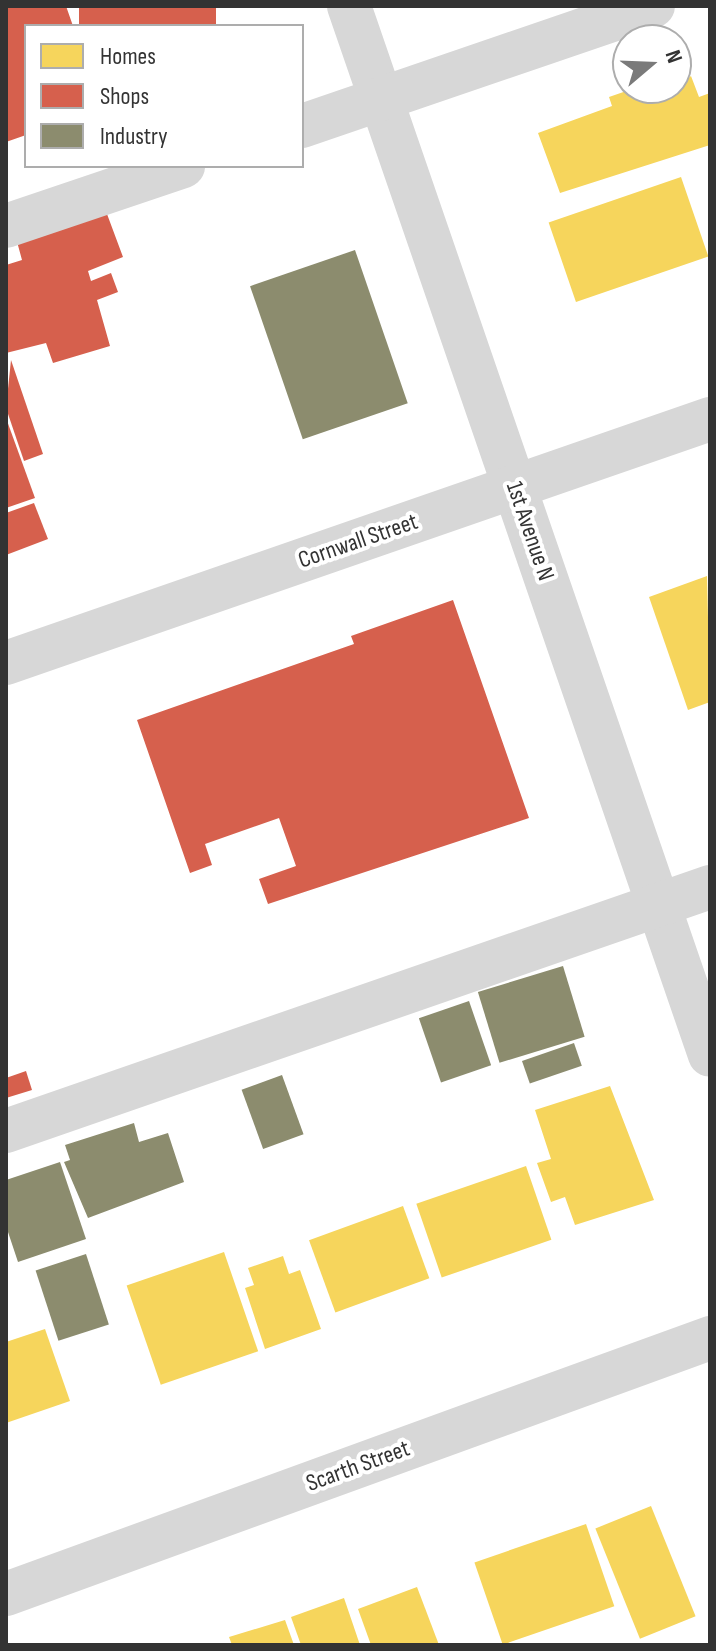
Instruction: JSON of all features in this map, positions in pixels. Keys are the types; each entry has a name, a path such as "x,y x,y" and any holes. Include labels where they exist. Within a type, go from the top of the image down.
{"street":[{"name":"1st Avenue N","path":"349,6 710,1055"},
{"path":"304,125 653,6"},
{"path":"6,226 177,168"},
{"name":"Cornwall Street","path":"6,663 710,419"},
{"path":"6,1131 710,887"},
{"name":"Scarth Street","path":"6,1594 710,1338"}],"building: Homes":[{"path":"692,79 699,97 710,93 710,145 560,193 538,133 612,106 609,97 612,96 612,104 692,104"},
{"path":"681,177 708,256 576,302 549,223"},
{"path":"707,576 710,702 688,710 649,597"},
{"path":"610,1086 654,1200 575,1225 565,1197 551,1202 537,1163 551,1159 535,1110"},
{"path":"526,1166 551,1240 442,1278 416,1204"},
{"path":"403,1206 429,1278 335,1313 309,1240"},
{"path":"224,1252 258,1351 161,1385 127,1286"},
{"path":"283,1256 289,1274 300,1270 321,1329 265,1349 245,1288 254,1285 248,1268"},
{"path":"45,1329 70,1401 6,1423 6,1342"},
{"path":"651,1506 696,1616 640,1639 595,1528"},
{"path":"586,1524 614,1606 503,1645 474,1562"},
{"path":"417,1587 439,1645 371,1645 358,1609"},
{"path":"344,1598 360,1645 301,1645 291,1617"},
{"path":"285,1620 294,1645 232,1645 229,1637"}],"building: Shops":[{"path":"6,6 66,6 72,24 24,24 24,136 6,142"},
{"path":"79,6 216,6 216,24 79,24"},
{"path":"107,214 123,257 88,271 91,281 111,273 118,292 97,300 110,346 53,363 46,343 6,353 6,265 22,260 16,238"},
{"path":"11,360 43,454 24,461 6,408"},
{"path":"6,418 35,498 6,508"},
{"path":"34,503 48,539 6,555 6,513"},
{"path":"453,600 529,818 268,904 259,879 296,866 279,818 205,844 212,865 190,873 137,720 354,644 351,636"},
{"path":"26,1071 32,1090 6,1098 6,1078"}],"building: Industry":[{"path":"355,250 408,403 303,439 250,286"},
{"path":"563,966 585,1037 500,1063 478,992"},
{"path":"469,1001 491,1065 441,1083 419,1018"},
{"path":"574,1043 582,1066 530,1084 522,1061"},
{"path":"282,1075 304,1134 263,1149 242,1090"},
{"path":"134,1123 139,1142 168,1133 184,1182 88,1218 64,1162 70,1160 65,1145"},
{"path":"60,1162 86,1239 18,1262 6,1226 6,1180"},
{"path":"86,1254 109,1324 58,1341 36,1270"}]}
